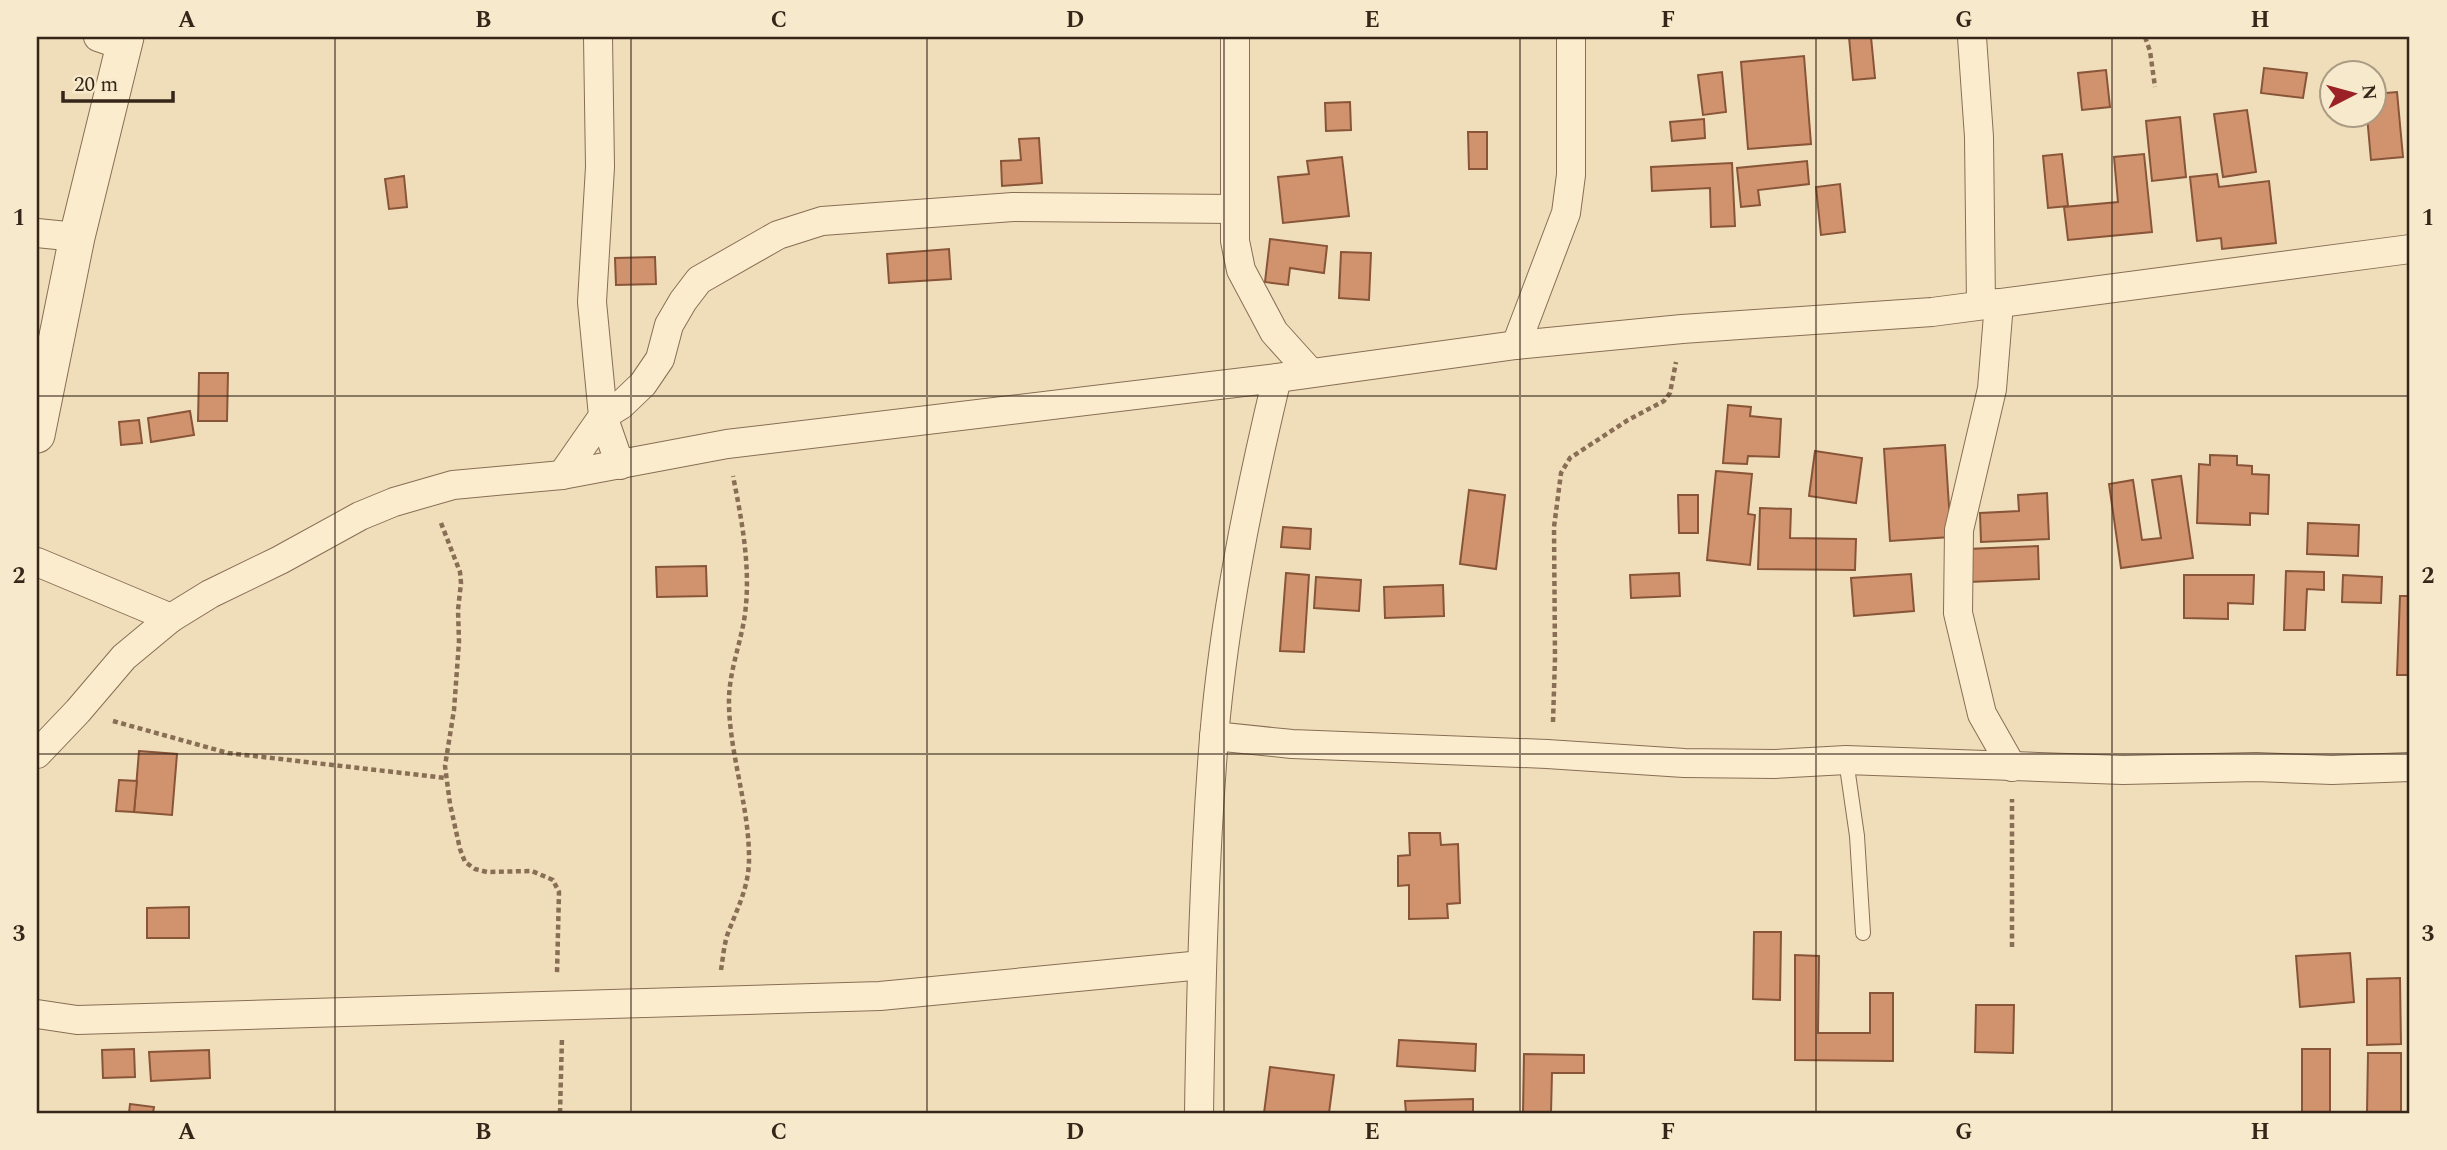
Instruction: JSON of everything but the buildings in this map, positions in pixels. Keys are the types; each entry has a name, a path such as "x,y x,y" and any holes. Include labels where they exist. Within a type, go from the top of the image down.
{"street":[{"path":"598,37 600,167 592,302 603,416 621,465"},
{"path":"1235,37 1234,209 1235,241 1241,270 1274,332 1311,373"},
{"path":"1516,345 1566,213 1571,175 1571,37"},
{"path":"1972,37 1990,304 1992,389 1959,530 1958,613 1982,714 2012,767"},
{"path":"37,435 116,40"},
{"path":"562,475 603,416 621,405 643,384 660,359 668,325 682,301 699,281 778,234 822,220 1013,207 1234,209"},
{"path":"37,233 77,237"},
{"path":"37,754 78,712 124,657 170,618 360,516 453,485 562,475 727,444 1277,378 1516,345 1682,329 1932,312 2410,248"},
{"path":"1199,1113 1202,965 1214,736 1234,582 1255,472 1277,378"},
{"path":"37,562 170,618"},
{"path":"1214,736 1292,744 1547,754 1684,763 1775,764 1846,760 2012,767 2256,767 2332,771 2410,767"},
{"path":"37,1014 77,1020 880,996 1202,965"}],"lane":[{"path":"1846,760 1857,836 1863,933"}],"path":[{"path":"2145,37 2150,51 2155,87"},
{"path":"1547,754 1553,721 1554,527 1561,473 1570,458 1664,401 1670,393 1682,329"},
{"path":"717,1000 724,946 743,900 749,865 747,824 729,702 732,668 745,612 745,550 727,444"},
{"path":"431,491 461,583 455,699 445,766 452,817 465,862 475,869 487,872 531,871 550,877 556,885 559,900 556,948 562,1053 560,1113"},
{"path":"78,712 228,753 446,778"},
{"path":"2012,767 2012,947"}]}
